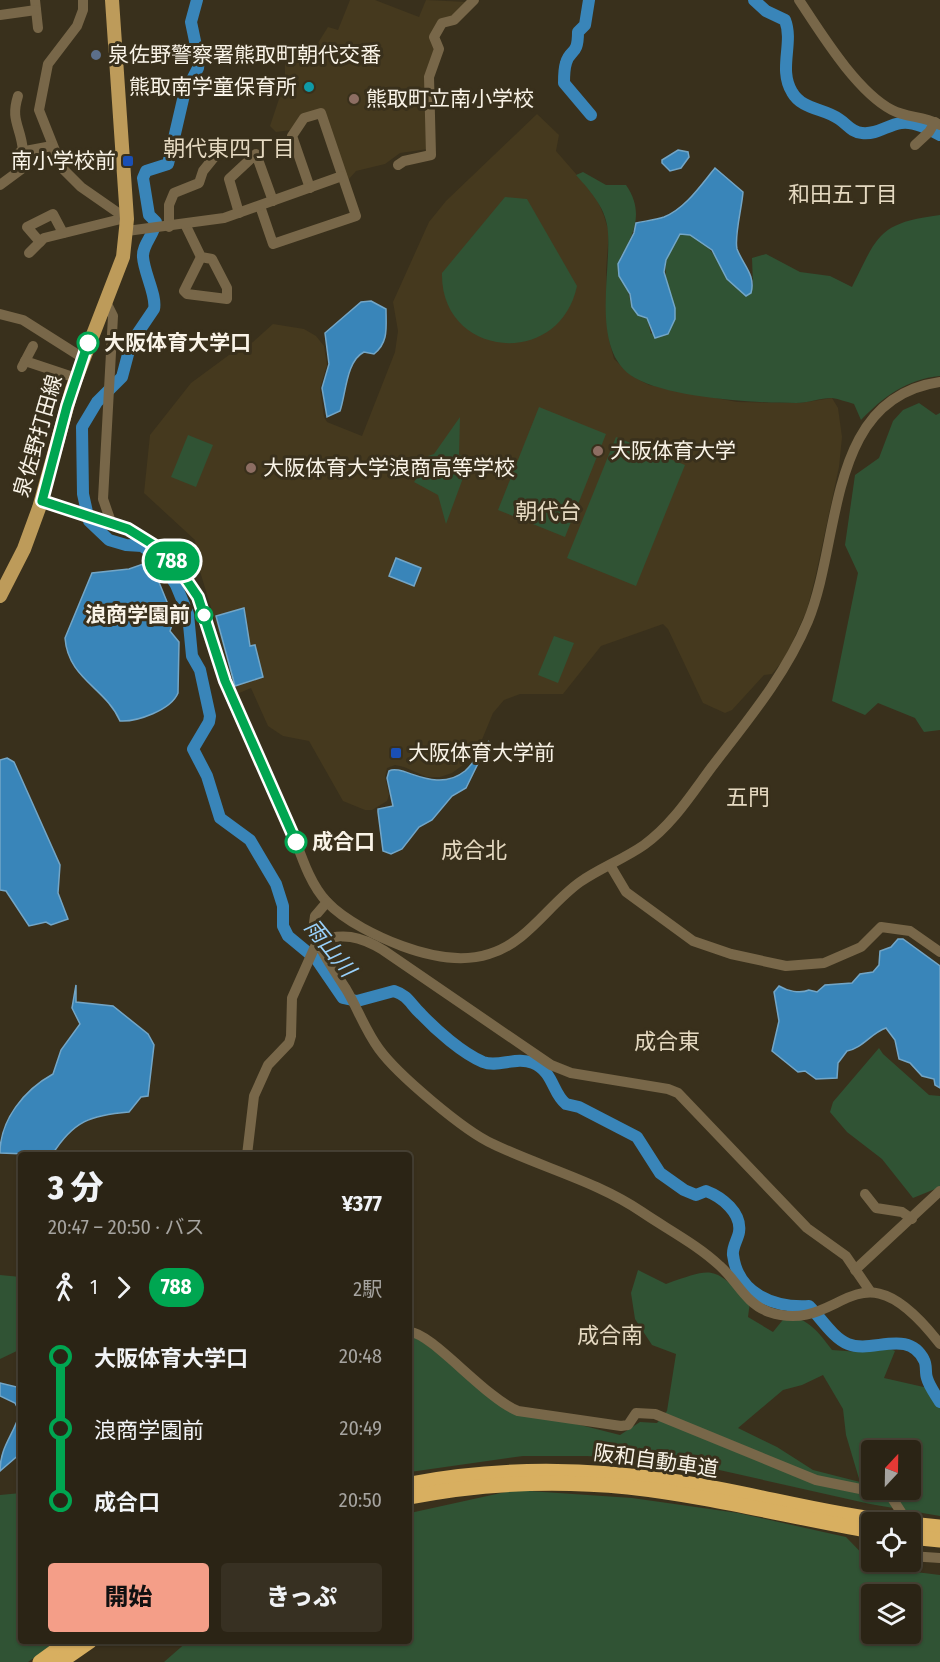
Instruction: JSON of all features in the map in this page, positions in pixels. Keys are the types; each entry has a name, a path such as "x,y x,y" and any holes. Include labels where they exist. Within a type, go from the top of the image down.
{"highway":[{"name":"阪和自動車道","path":"412,1484 492,1473 569,1477 630,1481 861,1512"},
{"name":"阪和自動車道","path":"412,1497 569,1477"},
{"name":"阪和自動車道","path":"630,1481 861,1529"},
{"path":"921,1525 940,1527"},
{"path":"921,1538 940,1540"},
{"path":"40,1662 65,1644"},
{"path":"60,1662 86,1644"}],"main road":[{"name":"泉佐野打田線","path":"0,596 5,577 48,502 76,378 123,257 127,223 112,0"}],"street":[{"path":"83,0 81,18 52,57 39,110 62,168 71,178 127,223 146,230 239,213 342,176"},
{"path":"398,165 404,161 431,155 429,77 439,50 434,37 442,23 454,20 473,0"},
{"path":"799,0 825,40 870,92 890,109 934,127 915,145"},
{"path":"0,15 36,5 38,28"},
{"path":"0,185 23,168 20,152 23,151 22,136 13,112 18,96"},
{"path":"260,206 273,244 356,216 321,113 304,118 292,136 310,188"},
{"path":"166,227 169,205 174,193 199,183 203,171 224,145"},
{"path":"23,151 52,146"},
{"path":"239,213 228,179 256,154 273,201"},
{"path":"40,242 27,227 53,214 63,233"},
{"path":"29,253 44,238 127,223"},
{"path":"185,224 201,257"},
{"path":"201,257 212,259 227,288 227,299 187,294 184,291 201,257"},
{"path":"106,302 113,316 102,499 111,522"},
{"path":"0,314 23,320 83,358"},
{"path":"33,346 23,364 76,378"},
{"path":"48,502 111,522 157,547 179,569 198,597 222,674 244,729 307,868 327,902 391,942 438,957 477,957 506,947 579,883 643,846 674,818 782,672 816,602 849,458 870,419 896,396 927,384 940,382"},
{"path":"610,865 626,892 693,941 730,954 786,966 824,963 861,947 881,927 910,931 940,952"},
{"path":"327,902 313,923 317,942 380,1051 393,1065 477,1136 617,1196 721,1267 737,1289 765,1310 782,1315 810,1313 852,1294 870,1291 882,1294 905,1307 928,1328 940,1344"},
{"path":"247,1152 254,1096 268,1065 289,1043 292,999 317,942 332,936 347,935 370,942 561,1070 678,1093 807,1228 846,1256 870,1291"},
{"path":"855,1270 940,1191"},
{"path":"865,1194 876,1208 902,1212 912,1219"},
{"path":"412,1333 424,1337 505,1406 518,1411 621,1426 628,1425 636,1413 655,1414 816,1480 890,1495 896,1512"},
{"path":"921,1557 940,1558"}],"shaded area":[{"name":"熊取町立南小学校","path":"350,0 375,0 419,17 426,0 467,2 453,17 438,22 428,149 400,153 385,164 356,171 348,180 323,109 291,130 276,132 270,126 285,81 285,62 313,51 328,27 338,30"},
{"name":"大阪体育大学","path":"537,114 559,135 556,151 596,197 604,216 609,232 606,270 609,340 614,359 632,376 649,385 737,402 800,403 832,398 838,408 842,437 839,467 816,574 807,610 785,658 772,674 764,675 732,710 725,713 703,703 668,629 663,624 601,646 563,694 520,694 504,700 493,713 481,742 467,762 452,773 440,777 427,777 404,767 395,765 387,768 385,777 389,795 387,801 372,810 365,810 343,801 309,741 283,736 268,726 251,688 237,694 199,568 195,540 144,493 150,435 191,383 229,355 253,342 273,324 304,329 316,336 324,346 327,365 320,388 324,417 327,422 362,436 395,352 398,331 393,302 429,222 446,201"}],"green space":[{"path":"583,172 606,185 626,185 632,195 636,213 635,222 630,240 620,258 632,308 647,318 651,334 675,308 666,279 666,261 673,243 680,234 689,235 703,243 715,256 727,279 753,286 752,258 766,254 800,272 830,276 852,287 868,255 882,234 904,222 940,215 940,376 917,381 896,390 861,420 854,404 835,398 796,403 713,398 669,390 635,378 621,366 612,350 607,332 607,224 597,201 576,175"},
{"path":"505,197 527,199 577,286 566,313 548,331 526,341 502,343 479,337 460,323 446,301 442,273"},
{"path":"919,403 936,415 940,413 940,730 924,732 915,718 878,703 865,715 832,701 858,573 845,545 855,475 879,458 893,421 903,410"},
{"path":"539,407 606,434 565,537 498,510"},
{"path":"460,417 459,455 470,459 446,524 438,495 414,482 429,461 428,456 434,454"},
{"path":"188,435 213,445 196,487 171,477"},
{"path":"616,437 685,465 636,586 567,558"},
{"path":"554,636 574,643 558,683 538,675"},
{"path":"879,1048 929,1095 940,1096 940,1187 913,1198 882,1159 847,1132 830,1112 833,1102"},
{"path":"638,1270 666,1284 694,1275 712,1273 728,1282 750,1302 748,1317 773,1332 786,1316 794,1317 807,1323 818,1332 832,1350 859,1352 886,1347 895,1351 884,1378 928,1388 940,1408 940,1516 870,1504 688,1463 587,1456 523,1456 412,1472 412,1334 505,1406 620,1435 640,1422 657,1423 667,1411 676,1354 652,1345 635,1319 631,1293","holes":["823,1375 843,1409 846,1435 860,1482 813,1470 777,1447 738,1428 783,1390 802,1385"]},
{"path":"0,1275 18,1277 18,1350 0,1359"},
{"path":"514,1490 632,1498 738,1513 846,1537 861,1553 861,1572 916,1572 940,1575 940,1662 164,1662 185,1644 412,1644 412,1513"},
{"path":"18,1493 18,1644 54,1644 28,1662 0,1662 0,1495"}],"water":[{"path":"678,150 688,152 689,157 681,168 670,171 662,160"},
{"path":"715,168 743,192 736,244 752,281 751,293 746,296 727,279 712,250 690,235 680,234 666,260 664,272 675,308 675,319 668,334 655,338 647,318 638,315 632,307 630,294 619,276 618,264 634,233 636,223 672,213 692,196"},
{"path":"371,301 386,309 384,339 374,354 364,352 358,356 350,370 340,411 327,417 322,388 329,364 325,333 361,302"},
{"path":"396,558 421,568 414,586 389,576"},
{"path":"143,564 156,575 174,619 170,631 179,642 178,693 168,705 153,714 120,721 106,700 73,664 65,638 92,573 129,569"},
{"path":"244,608 250,646 255,645 263,677 235,686 216,616"},
{"path":"489,741 466,788 452,796 432,820 419,827 402,849 391,854 383,851 378,809 393,806 387,778 389,771 402,771 431,779 454,778 468,768"},
{"path":"7,758 14,762 60,865 58,893 68,919 51,925 46,922 29,926 6,891 0,890 0,760"},
{"path":"898,939 903,939 940,966 940,1088 935,1085 934,1079 922,1076 910,1063 899,1059 895,1040 886,1028 858,1047 847,1051 838,1063 837,1078 816,1079 805,1071 798,1072 772,1051 779,1021 774,992 779,986 794,991 817,992 825,985 852,983 860,974 873,972 879,965 880,951 891,947"},
{"path":"76,985 76,1002 113,1006 148,1034 154,1045 148,1096 141,1097 129,1112 104,1115 84,1122 68,1134 54,1152 0,1153 4,1129 9,1118 32,1088 53,1074 61,1050 80,1024 72,1008"},
{"path":"0,1383 18,1387 18,1409 15,1403 0,1396"},
{"path":"18,1418 18,1456 0,1471 4,1448"}],"waterway":[{"name":"雨山川","path":"197,0 191,22 199,60 198,68 184,95 168,164 146,171 143,178 149,215 156,222 143,253 154,298 154,309 131,343 122,377 97,402 82,427 83,494 89,521 109,540 126,545 142,546 158,557 176,585 188,614 192,656 200,670 210,716 209,722 193,749 207,776 220,818 250,840 276,884 283,906 283,926 288,936 317,960 343,998 357,1001 394,991 406,998 450,1041 475,1058 495,1064 527,1061 540,1067 566,1104 579,1107 637,1137 660,1173 684,1190 696,1195 706,1191 730,1207 739,1225 733,1252 736,1268 750,1289 771,1301 809,1306 832,1333 848,1344 858,1346 909,1345 924,1360 926,1376 940,1402"},
{"path":"589,0 585,25 578,32 577,45 566,63 564,83 591,115"},
{"path":"754,0 766,11 785,20 788,38 786,74 792,92 801,102 833,115 858,132 872,133 896,124 911,123 940,135"}],"bus line":[{"name":"788","path":"88,343 62,422 42,501 128,529 157,547 189,582 198,597 225,681 244,729 296,842"}],"place":[{"name":"泉佐野警察署熊取町朝代交番","path":"96,55"},
{"name":"熊取南学童保育所","path":"309,87"},
{"name":"熊取町立南小学校","path":"354,99"},
{"name":"南小学校前","path":"128,161"},
{"name":"大阪体育大学口","path":"88,343"},
{"name":"大阪体育大学","path":"598,451"},
{"name":"大阪体育大学浪商高等学校","path":"251,468"},
{"name":"浪商学園前","path":"204,615"},
{"name":"大阪体育大学前","path":"396,753"},
{"name":"成合口","path":"296,842"}],"district":[{"name":"朝代東四丁目","path":"229,148"},
{"name":"和田五丁目","path":"843,194"},
{"name":"朝代台","path":"548,511"},
{"name":"五門","path":"748,797"},
{"name":"成合北","path":"474,850"},
{"name":"成合東","path":"667,1041"},
{"name":"成合南","path":"610,1335"}]}
